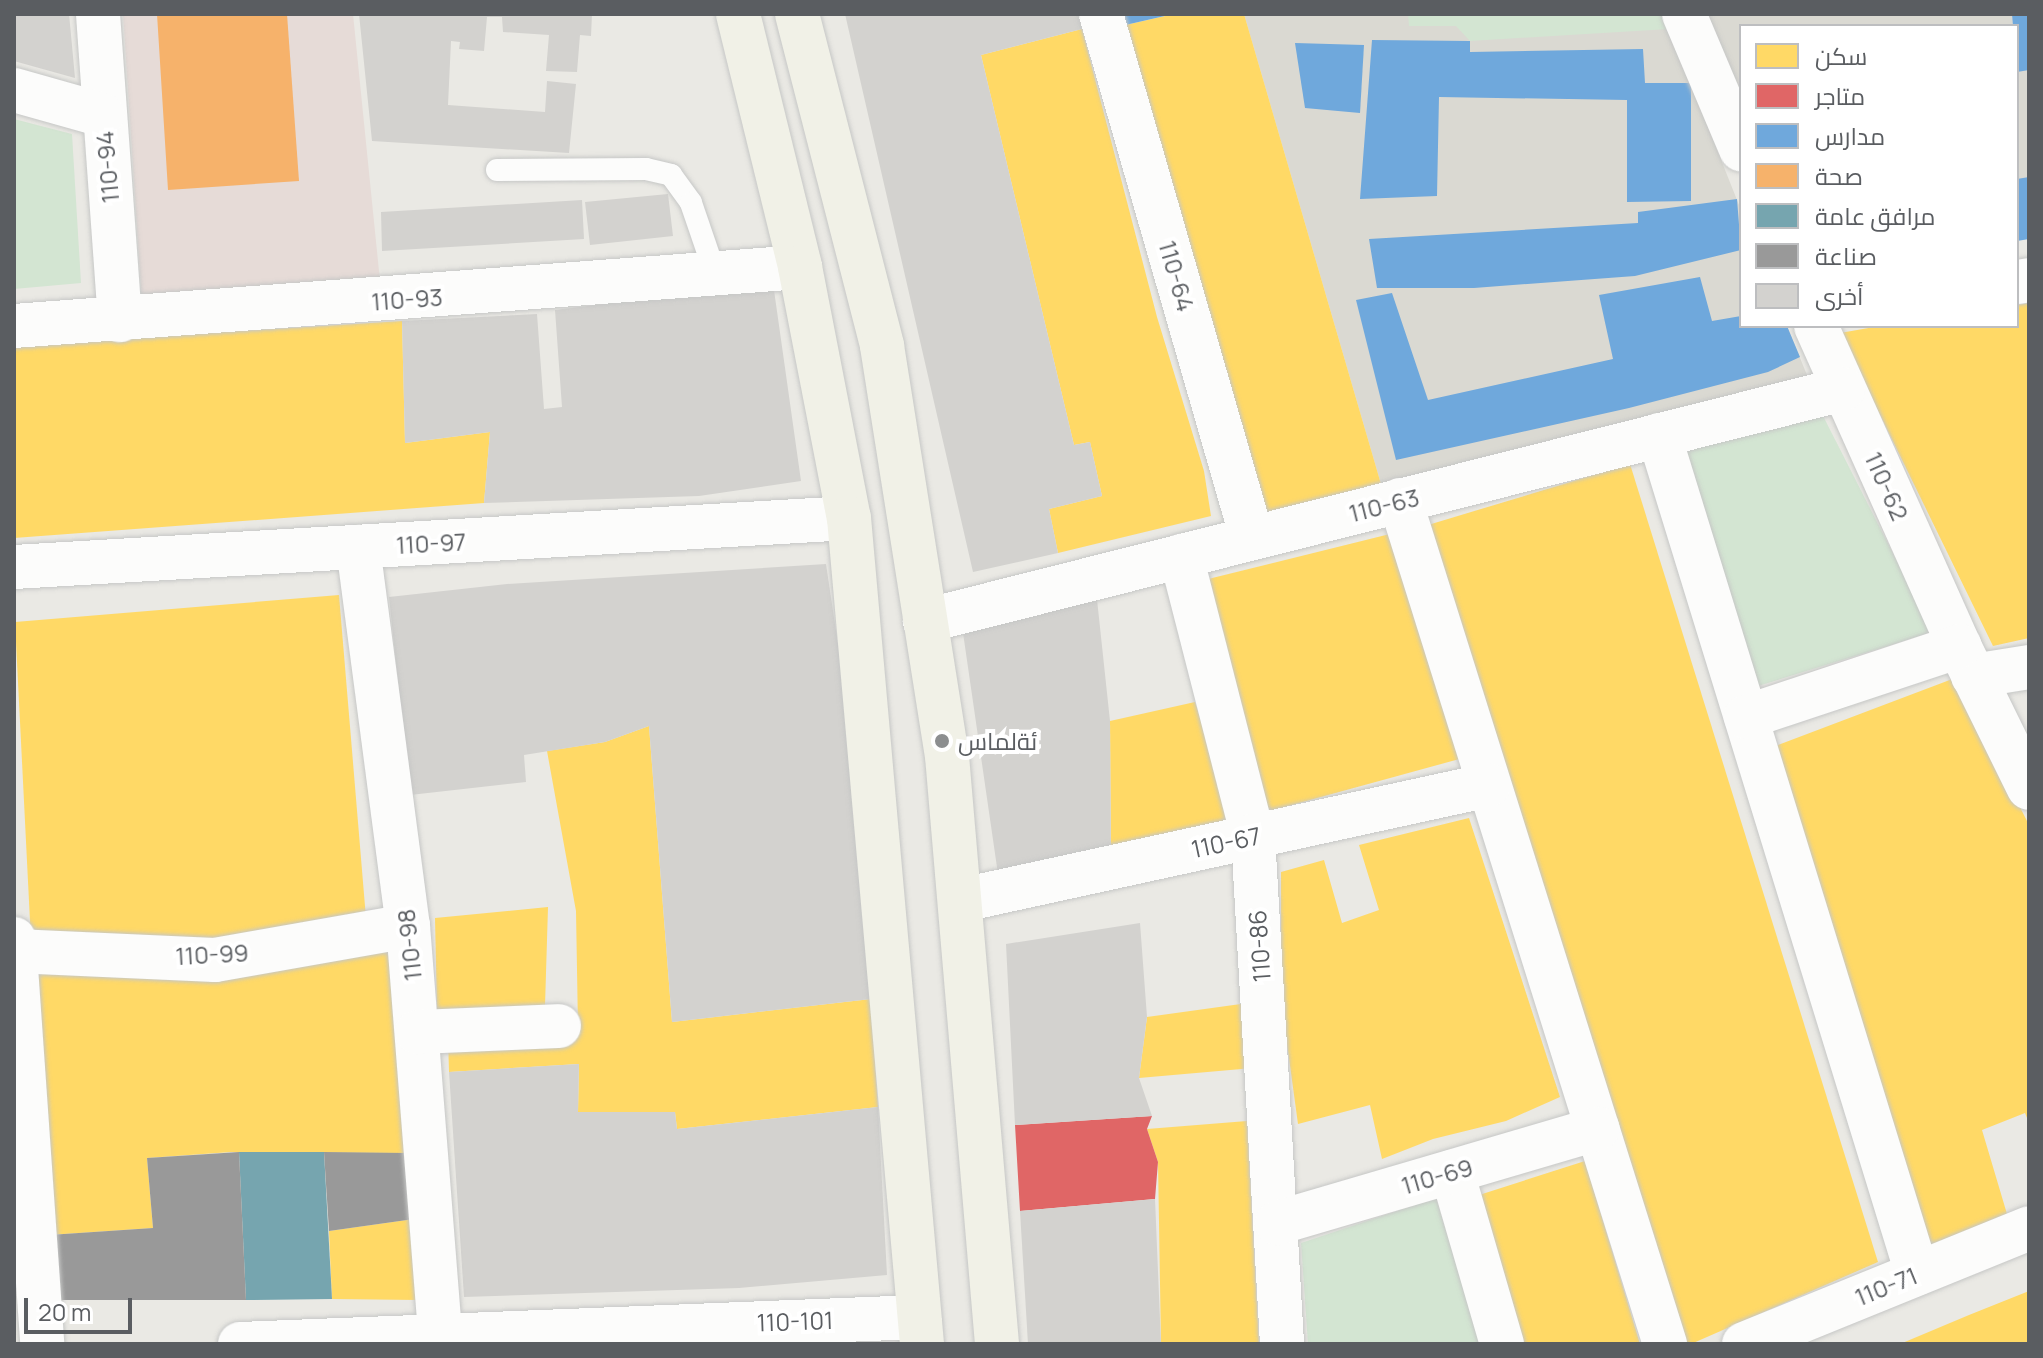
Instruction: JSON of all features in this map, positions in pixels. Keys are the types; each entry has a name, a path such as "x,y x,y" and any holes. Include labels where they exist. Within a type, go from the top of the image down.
{"main road":[{"path":"738,14 800,267 849,518 920,1330"},
{"path":"797,14 882,346 947,756 962,900 997,1344"}],"street":[{"name":"110-94","path":"98,14 120,320"},
{"name":"110-64","path":"1101,14 1252,538"},
{"path":"1684,14 1739,144"},
{"path":"14,90 103,115"},
{"name":"110-93","path":"14,326 716,276 800,267"},
{"name":"110-62","path":"1817,328 1966,661 2029,788"},
{"name":"110-63","path":"925,621 1843,389"},
{"path":"1659,435 1917,1273"},
{"path":"1400,500 1665,1344"},
{"name":"110-97","path":"14,567 849,518"},
{"name":"110-98","path":"358,547 408,926 440,1340"},
{"name":"110-86","path":"1181,556 1253,836 1282,1344"},
{"path":"1746,717 1966,661 2029,667"},
{"name":"110-67","path":"962,900 1489,785"},
{"name":"110-99","path":"15,951 215,960 408,926"},
{"path":"14,939 42,1344"},
{"path":"417,1032 559,1026"},
{"name":"110-69","path":"1277,1223 1597,1129"},
{"path":"1452,1172 1502,1344"},
{"name":"110-71","path":"1744,1344 2029,1228"},
{"name":"110-101","path":"240,1344 920,1330"}],"lane":[{"path":"497,170 646,169 671,175 691,203 716,276"}],"shaded area":[{"path":"123,14 353,14 380,281 142,303"},
{"path":"1244,14 1663,14 1739,205 1739,328 1788,328 1809,380 1381,484"},
{"path":"1703,14 2029,14 2029,236 2019,238 2019,24 1739,24 1739,93"}],"green space":[{"path":"1408,14 1663,14 1669,29 1470,41 1456,26 1409,26"},
{"path":"14,119 72,134 81,283 14,289"},
{"path":"1820,410 1933,632 1758,686 1680,452"},
{"path":"1436,1198 1480,1344 1308,1344 1301,1243"}],"building: سكن":[{"path":"1174,14 1244,14 1381,484 1264,515 1121,26"},
{"path":"1082,29 1157,317 1204,471 1211,516 1058,553 1049,509 1102,496 1090,442 1074,445 981,55"},
{"path":"2029,303 2029,638 1993,646 1840,333 1869,328 2019,328 2019,305"},
{"path":"402,321 405,443 490,432 484,503 14,538 14,345"},
{"path":"1630,464 1878,1262 1691,1344 1676,1344 1428,525"},
{"path":"1398,532 1463,758 1255,815 1188,584"},
{"path":"339,595 366,918 209,950 31,941 15,622"},
{"path":"1955,678 2029,825 2029,1123 2025,1113 1982,1130 2007,1214 1930,1246 1773,747"},
{"path":"1195,702 1236,829 1111,858 1110,721"},
{"path":"649,726 672,1022 871,999 878,1107 677,1129 675,1112 578,1112 579,1064 449,1072 448,1038 578,1028 576,911 547,751 605,742"},
{"path":"1469,818 1560,1097 1506,1121 1433,1139 1382,1159 1370,1105 1298,1124 1281,1000 1281,872 1324,860 1342,923 1379,910 1359,845"},
{"path":"548,907 545,1006 437,1012 435,918"},
{"path":"393,939 409,1153 231,1152 147,1158 153,1228 49,1235 32,958"},
{"path":"1248,1003 1253,1068 1139,1078 1147,1017"},
{"path":"1247,1121 1259,1344 1161,1344 1158,1162 1147,1129"},
{"path":"1585,1161 1640,1344 1520,1344 1476,1196"},
{"path":"414,1219 419,1300 332,1299 329,1231"},
{"path":"2029,1291 2029,1344 1900,1344 1969,1315"}],"building: متاجر":[{"path":"1152,1116 1147,1129 1158,1162 1155,1199 1020,1211 1015,1125"}],"building: مدارس":[{"path":"1118,14 1169,14 1169,15 1121,26"},
{"path":"2012,14 2029,14 2029,70 2019,72 2019,24 2013,24"},
{"path":"1372,40 1470,41 1470,52 1643,49 1645,83 1691,83 1691,201 1627,202 1627,100 1439,97 1437,196 1360,199"},
{"path":"1295,43 1364,45 1360,113 1305,108"},
{"path":"2029,177 2029,239 2019,241 2019,179"},
{"path":"1737,199 1739,250 1635,276 1474,288 1377,288 1369,239 1638,223 1638,212"},
{"path":"1700,277 1712,321 1739,316 1739,328 1788,328 1800,357 1768,372 1629,408 1396,460 1356,300 1392,293 1428,400 1613,359 1599,295"}],"building: صحة":[{"path":"157,14 287,14 299,181 168,190"}],"building: مرافق عامة":[{"path":"239,1152 324,1152 332,1299 246,1300"}],"building: صناعة":[{"path":"239,1152 246,1300 55,1300 49,1235 153,1228 147,1158"},
{"path":"324,1152 409,1153 414,1219 329,1231"}],"building: أخرى":[{"path":"14,14 69,14 75,78 14,61"},
{"path":"359,14 592,14 591,36 580,35 577,72 546,71 549,35 503,32 502,17 487,17 484,51 459,49 460,42 451,41 448,105 545,112 547,81 576,84 569,153 372,141"},
{"path":"845,14 1078,14 1082,29 981,55 1074,445 1090,442 1102,496 1049,509 1058,553 973,572"},
{"path":"668,194 673,236 590,245 585,202"},
{"path":"582,200 584,239 382,251 381,212"},
{"path":"773,283 801,481 699,496 484,503 490,432 405,443 402,321 537,314 544,409 562,407 555,310"},
{"path":"826,564 846,698 871,999 672,1022 649,726 605,742 524,755 526,782 410,795 389,597 507,584"},
{"path":"1096,590 1110,721 1111,858 999,881 961,619"},
{"path":"1140,923 1147,1017 1139,1078 1152,1116 1015,1125 1006,944"},
{"path":"579,1064 578,1112 675,1112 677,1129 878,1107 887,1275 739,1288 464,1297 449,1072"},
{"path":"1155,1199 1161,1344 1028,1344 1020,1211"}],"place":[{"name":"ئةلماس","path":"942,741"}]}
